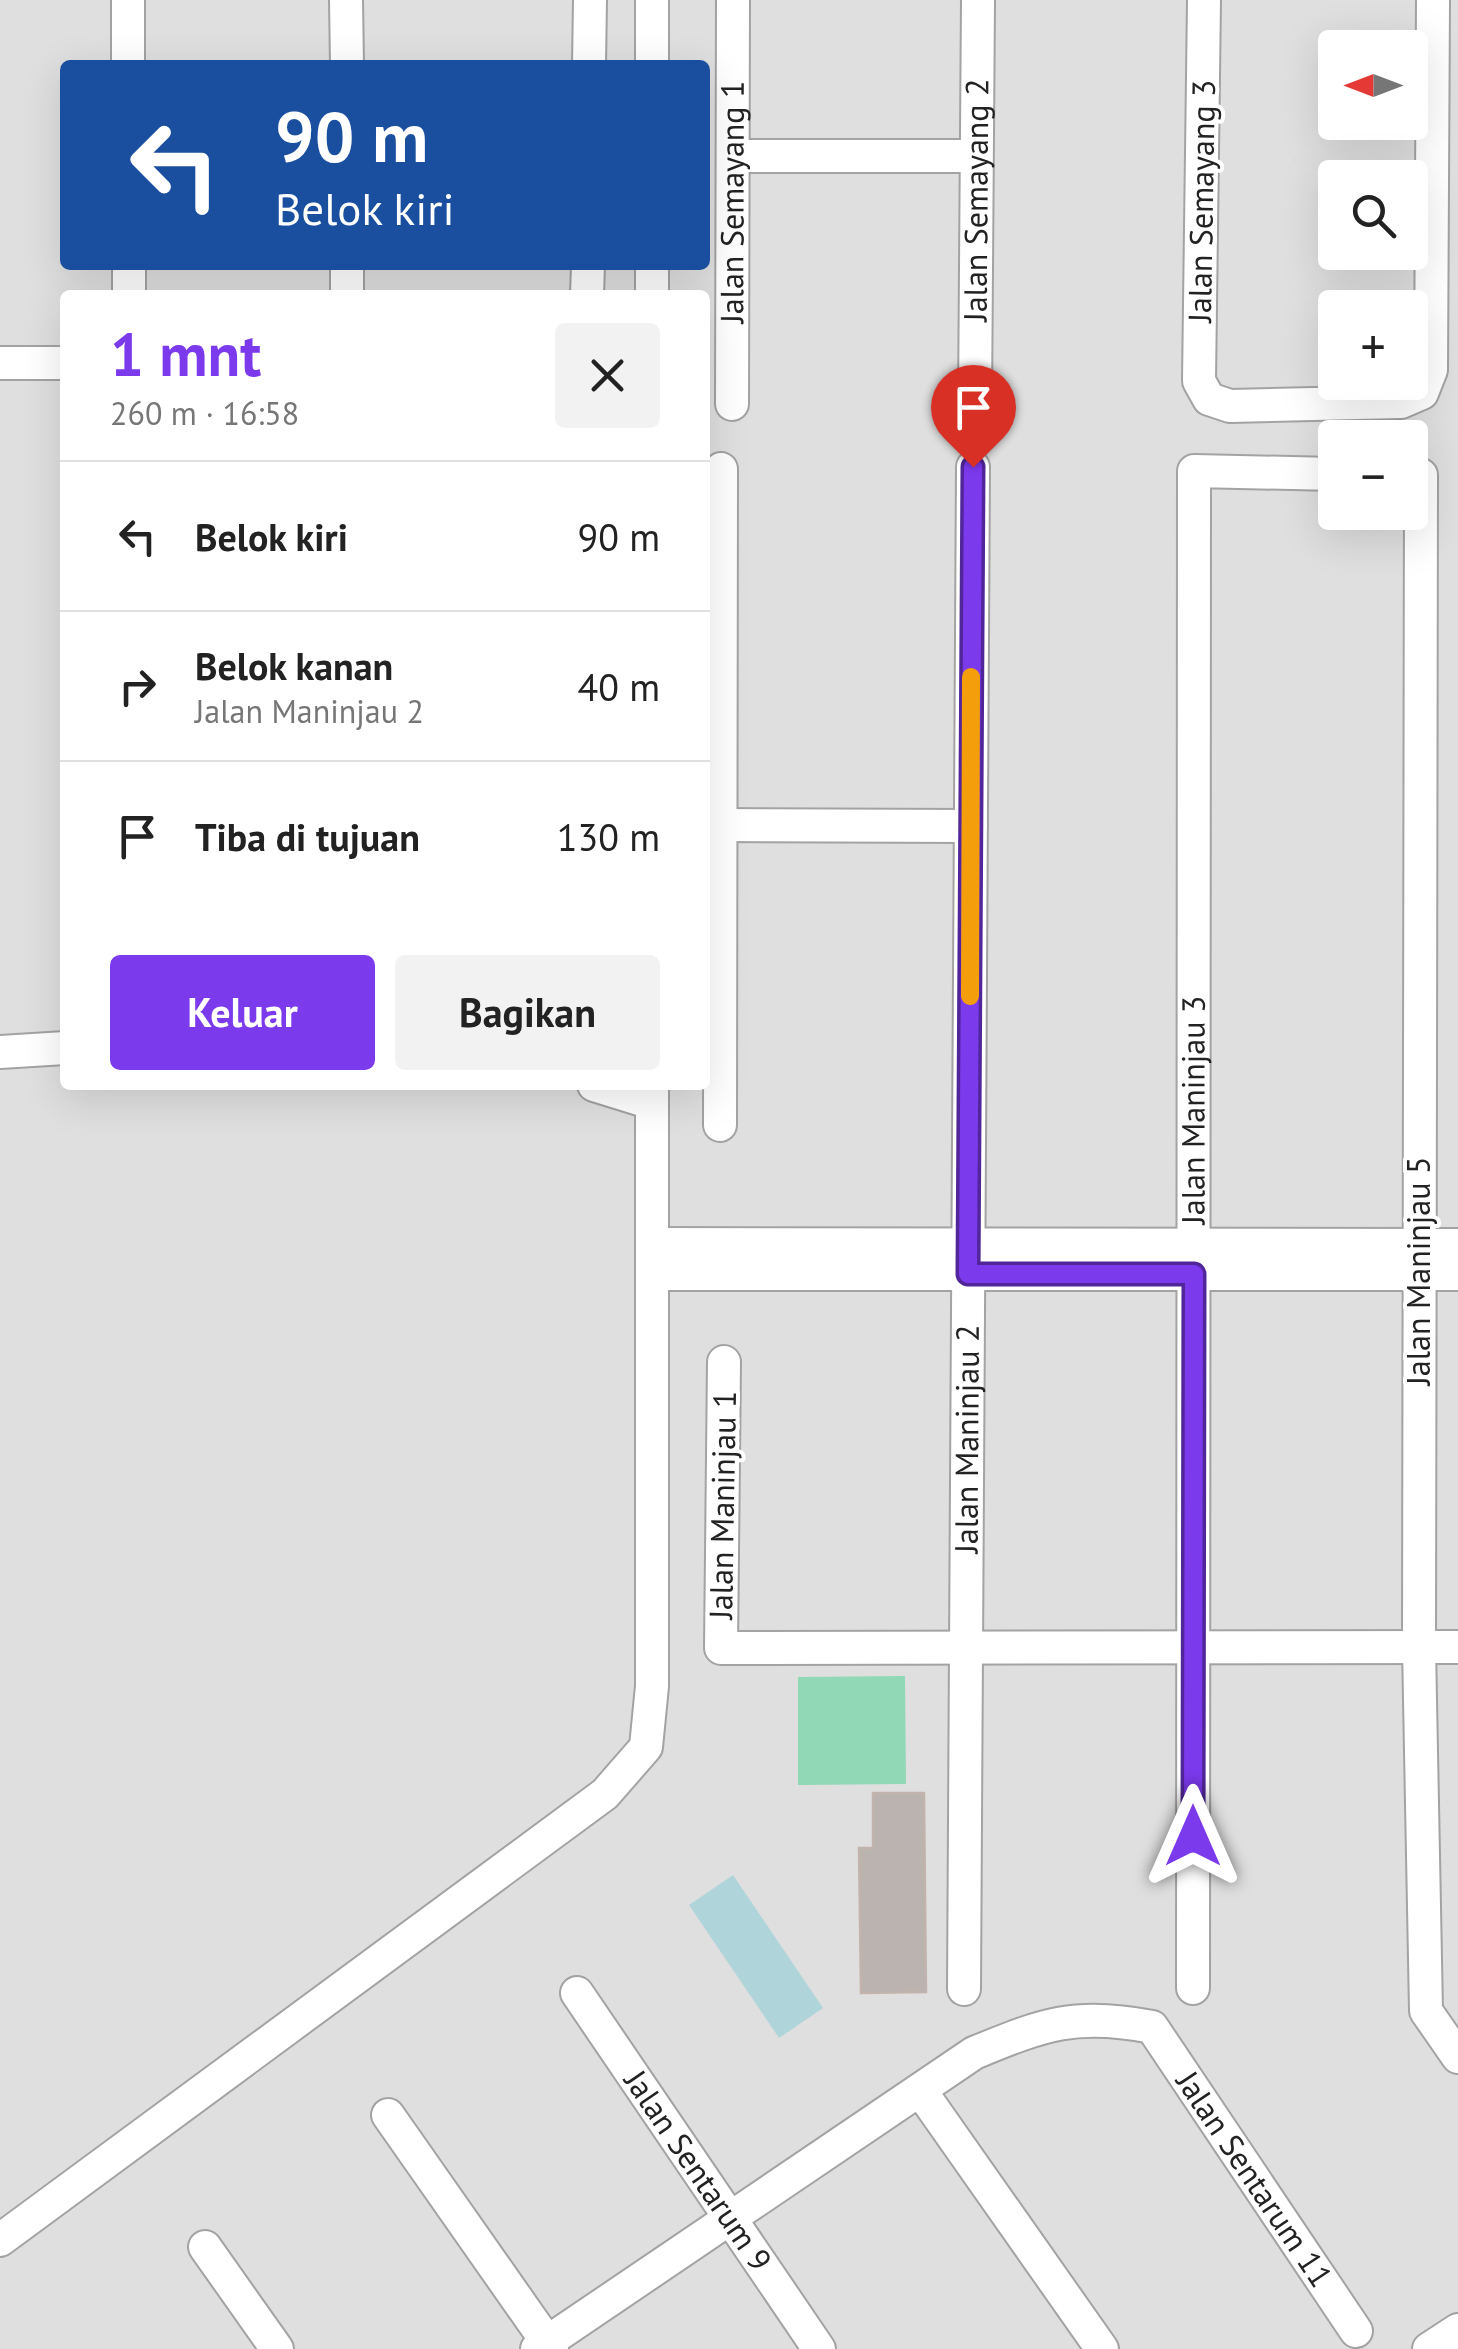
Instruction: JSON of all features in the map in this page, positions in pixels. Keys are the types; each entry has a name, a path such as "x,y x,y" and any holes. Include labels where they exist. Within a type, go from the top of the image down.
{"street":[{"path":"128,0 128,60"},
{"path":"346,0 346,60"},
{"path":"589,60 590,0"},
{"path":"652,0 652,60"},
{"name":"Jalan Semayang 1","path":"732,0 732,404"},
{"name":"Jalan Semayang 2","path":"975,402 978,0"},
{"name":"Jalan Semayang 3","path":"1204,0 1199,381 1209,400 1230,406 1401,402 1422,393 1431,370 1433,0"},
{"path":"733,156 976,156"},
{"path":"0,363 60,363"},
{"name":"Jalan Maninjau 2","path":"964,1989 973,467"},
{"path":"720,1126 721,469"},
{"name":"Jalan Maninjau 3","path":"1193,1988 1194,471 1318,474"},
{"name":"Jalan Maninjau 5","path":"1415,530 1419,1647 1426,2010 1458,2056"},
{"path":"720,825 971,826"},
{"path":"0,1052 60,1048"},
{"path":"0,2240 605,1794 646,1747 652,1686 652,1094 626,1090"},
{"path":"1420,1260 1458,1245"},
{"path":"652,1259 1420,1260 1458,1274"},
{"name":"Jalan Maninjau 1","path":"724,1362 721,1648 966,1648"},
{"path":"966,1648 1458,1647"},
{"name":"Jalan Sentarum 9","path":"578,1993 819,2349"},
{"name":"Jalan Sentarum 11","path":"920,2090 974,2053 1041,2025 1103,2018 1152,2027 1356,2331"},
{"path":"388,2115 545,2347 920,2090 1102,2349"},
{"path":"205,2247 276,2349"},
{"path":"1429,2349 1458,2330"}],"shaded area":[{"path":"0,0 1458,0 1458,2349 0,2349"}],"green space":[{"path":"905,1676 906,1784 798,1785 798,1677"}],"water":[{"path":"733,1875 823,2008 779,2038 689,1905"}],"building":[{"path":"873,1793 924,1793 926,1992 861,1993 859,1848 873,1848"}],"slow traffic":[{"path":"970,996 971,677"}],"route":[{"path":"973,467 968,1274 1194,1274 1193,1836"}]}
